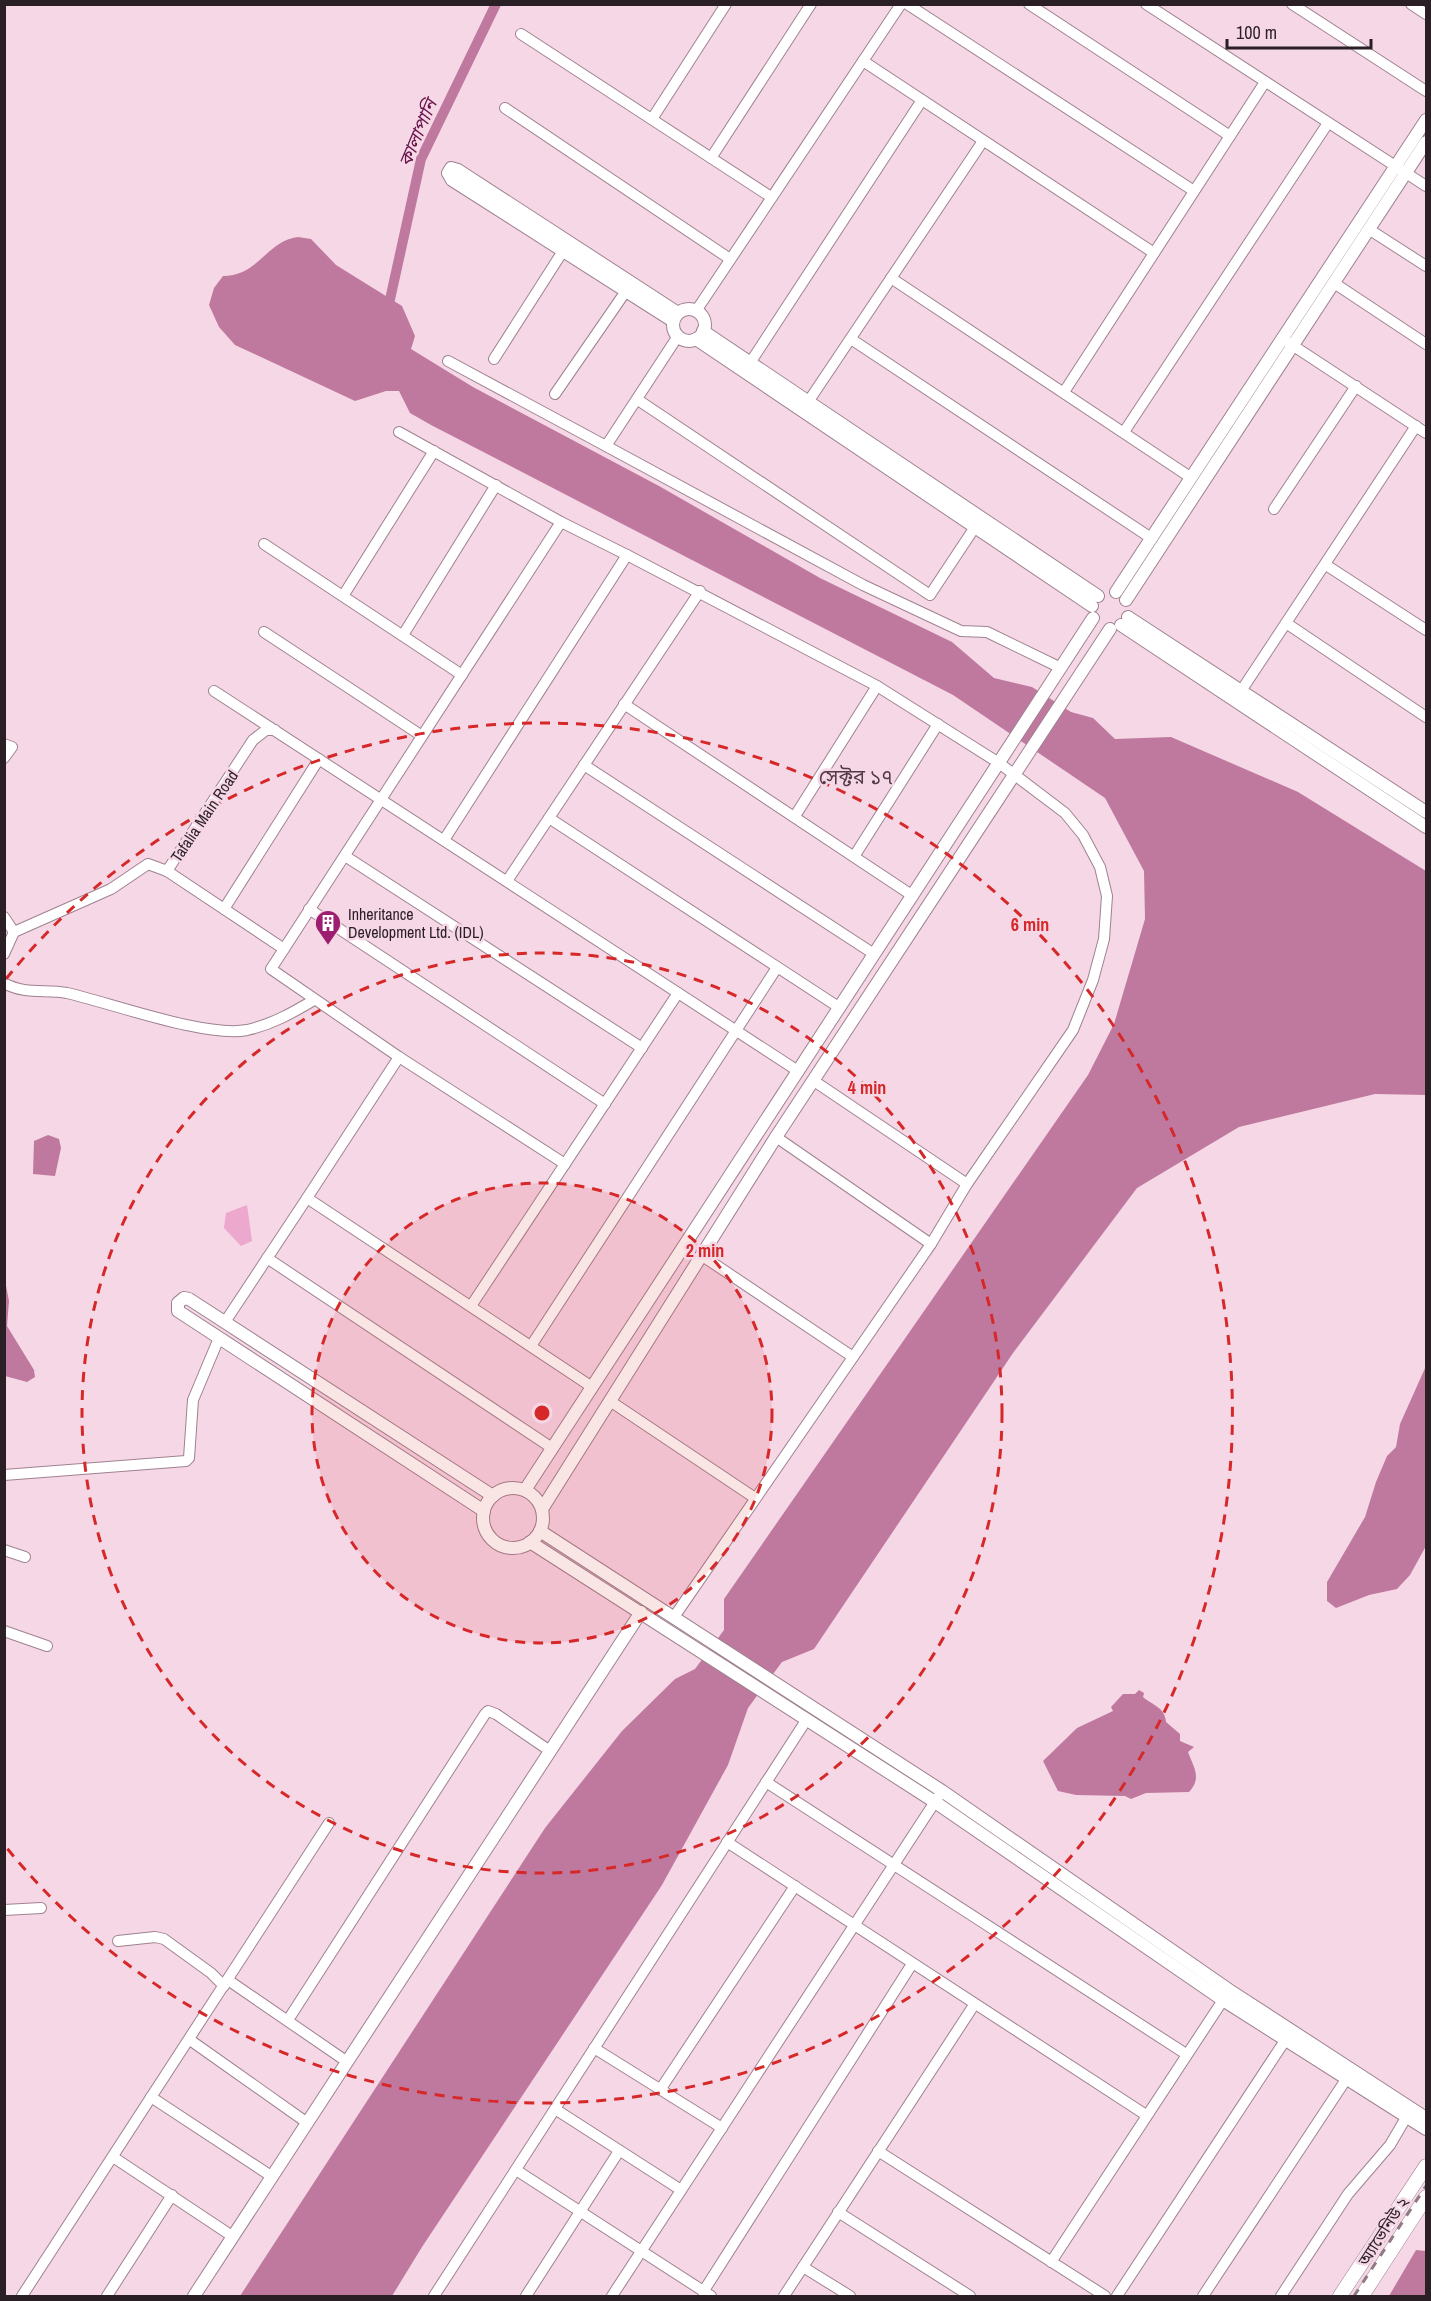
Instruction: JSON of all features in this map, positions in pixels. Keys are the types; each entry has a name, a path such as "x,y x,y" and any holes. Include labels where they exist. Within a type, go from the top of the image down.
{"main road":[{"name":"অ্যাভেনিউ ২","path":"1340,2296 1426,2166"},
{"name":"অ্যাভেনিউ ২","path":"1362,2296 1426,2196"}],"street":[{"path":"652,119 726,4"},
{"path":"711,158 811,4"},
{"path":"696,310 901,4"},
{"path":"907,4 1194,191"},
{"path":"1029,4 1230,136"},
{"path":"1146,4 1426,186"},
{"path":"1292,4 1426,91"},
{"path":"1411,4 1426,14"},
{"path":"521,34 771,197"},
{"path":"862,62 1154,253"},
{"path":"1064,392 1265,82"},
{"path":"750,363 922,100"},
{"path":"505,108 730,259"},
{"path":"542,1509 537,1499 525,1490 508,1488 493,1496 484,1511 484,1525 494,1541 512,1548 530,1542 540,1531 542,1509 776,1137 1076,678 1119,624 1121,596 1151,538 1426,120"},
{"path":"1124,432 1328,123"},
{"path":"808,402 983,141"},
{"path":"525,1490 1061,668 1094,607 1121,596 1294,345 1426,142"},
{"path":"455,175 675,317 626,291 563,251 455,175"},
{"path":"1370,230 1426,266"},
{"path":"494,358 563,251"},
{"path":"891,278 1190,477"},
{"path":"1334,283 1426,344"},
{"path":"555,394 626,291"},
{"path":"675,317 687,309 696,310 703,317 700,335"},
{"path":"675,317 674,330 678,336 687,340 700,335"},
{"path":"700,335 750,363 808,402 1094,607 1100,626 1119,624 1241,691 1426,812"},
{"path":"700,335 1094,607"},
{"path":"606,446 678,336"},
{"path":"851,339 1151,538"},
{"path":"1283,339 1426,433"},
{"path":"448,361 863,585 961,631 987,632 1061,668"},
{"path":"1274,509 1356,386"},
{"path":"638,400 930,595 975,527"},
{"path":"1241,691 1416,426"},
{"path":"399,432 561,522 700,591 877,686 1001,761 1065,813 1083,835 1104,880 1107,913 1093,980 1073,1030 967,1184 931,1244 674,1617"},
{"path":"343,596 434,451"},
{"path":"403,635 496,485"},
{"path":"561,522 271,969 399,1057 565,1164"},
{"path":"264,544 462,675"},
{"path":"444,840 627,555"},
{"path":"1326,565 1426,630"},
{"path":"507,881 700,591"},
{"path":"1286,623 1426,717"},
{"path":"1119,624 1426,827"},
{"path":"264,632 423,736"},
{"path":"795,816 877,686"},
{"path":"214,691 798,1071"},
{"path":"624,705 855,855 913,896"},
{"path":"855,855 938,723"},
{"name":"Tafalia Main Road","path":"14,932 111,889 147,864 167,871 253,740 266,730 275,730"},
{"path":"4,744 12,747 4,758"},
{"path":"224,909 319,759"},
{"path":"584,765 874,954"},
{"path":"549,818 776,969 840,1008"},
{"path":"345,856 642,1048"},
{"path":"167,871 284,949"},
{"path":"309,909 605,1104"},
{"path":"4,917 14,932 4,954"},
{"path":"531,1346 776,969"},
{"path":"4,983 18,991 65,993 163,1019 208,1028 244,1030 278,1021 314,1000"},
{"path":"471,1306 678,993"},
{"path":"225,1322 399,1057"},
{"path":"814,1082 967,1184"},
{"path":"776,1137 931,1244"},
{"path":"307,1198 592,1387"},
{"path":"701,1255 853,1357"},
{"path":"267,1258 552,1448"},
{"path":"484,1511 178,1311 177,1303 184,1298 189,1299 493,1496"},
{"path":"4,1475 186,1461 189,1458 193,1400 219,1338"},
{"path":"610,1401 755,1497"},
{"path":"540,1531 942,1791 1286,2039 1426,2129"},
{"path":"530,1542 935,1802 1226,1995 1426,2118"},
{"path":"4,1550 25,1557"},
{"path":"194,2296 641,1612"},
{"path":"4,1630 47,1646"},
{"path":"288,2020 485,1714 488,1711 496,1714 550,1751"},
{"path":"434,2296 807,1719"},
{"path":"890,1773 898,1762"},
{"path":"766,1782 1186,2054"},
{"path":"612,2296 942,1791"},
{"path":"22,2296 329,1823"},
{"path":"727,1842 1146,2115"},
{"path":"660,2090 795,1886"},
{"path":"4,1910 41,1908"},
{"path":"118,1941 155,1937 164,1939 211,1973 288,2020 346,2061"},
{"path":"516,2170 707,2294 912,1964"},
{"path":"1051,2262 1226,1995"},
{"path":"783,2296 974,2005"},
{"path":"1117,2296 1286,2039"},
{"path":"190,2040 306,2122"},
{"path":"594,2048 722,2128"},
{"path":"1203,2296 1347,2078"},
{"path":"151,2097 271,2176"},
{"path":"555,2109 681,2190"},
{"path":"1281,2296 1348,2194 1390,2145 1407,2116"},
{"path":"526,2296 619,2151"},
{"path":"878,2151 1105,2296"},
{"path":"113,2157 232,2236"},
{"path":"107,2296 172,2195"},
{"path":"838,2212 970,2296"},
{"path":"803,2266 850,2296"}],"shaded area":[{"path":"298,237 311,239 336,265 402,306 415,336 411,349 473,387 659,486 820,578 952,642 994,678 1032,687 1071,712 1093,718 1115,739 1171,737 1298,792 1426,871 1426,1095 1375,1094 1239,1127 1137,1188 1013,1353 814,1649 782,1662 748,1708 728,1765 662,1885 422,2247 392,2296 240,2296 545,1828 622,1731 675,1679 695,1669 724,1630 724,1599 1088,1075 1114,1024 1145,919 1144,871 1105,798 953,695 431,425 410,413 399,391 386,391 355,401 235,345 219,327 209,305 214,288 223,276 245,270 278,245"},
{"path":"48,1135 59,1139 61,1148 55,1176 33,1174 34,1141"},
{"path":"247,1205 252,1241 241,1246 224,1228 226,1213"},
{"path":"4,1275 9,1301 7,1326 34,1370 35,1377 27,1382 5,1376"},
{"path":"1426,1366 1426,1546 1410,1575 1397,1589 1369,1595 1336,1608 1327,1601 1327,1582 1365,1517 1376,1482 1387,1456 1396,1447 1400,1424"},
{"path":"1139,1690 1144,1693 1143,1697 1161,1710 1166,1722 1180,1734 1180,1741 1194,1747 1188,1752 1196,1777 1189,1792 1146,1793 1131,1799 1125,1796 1076,1795 1058,1791 1043,1761 1077,1728 1113,1711 1111,1707 1123,1694 1135,1694"},
{"path":"1416,2250 1426,2251 1426,2296 1389,2296"}],"waterway":[{"name":"কালাপানি","path":"387,313 421,159 496,4"}],"railway":[{"path":"1354,2296 1426,2186"}],"place":[{"name":"Inheritance Development Ltd. (IDL)","path":"328,946"}],"district":[{"name":"সেক্টর ১৭","path":"856,777"}]}
